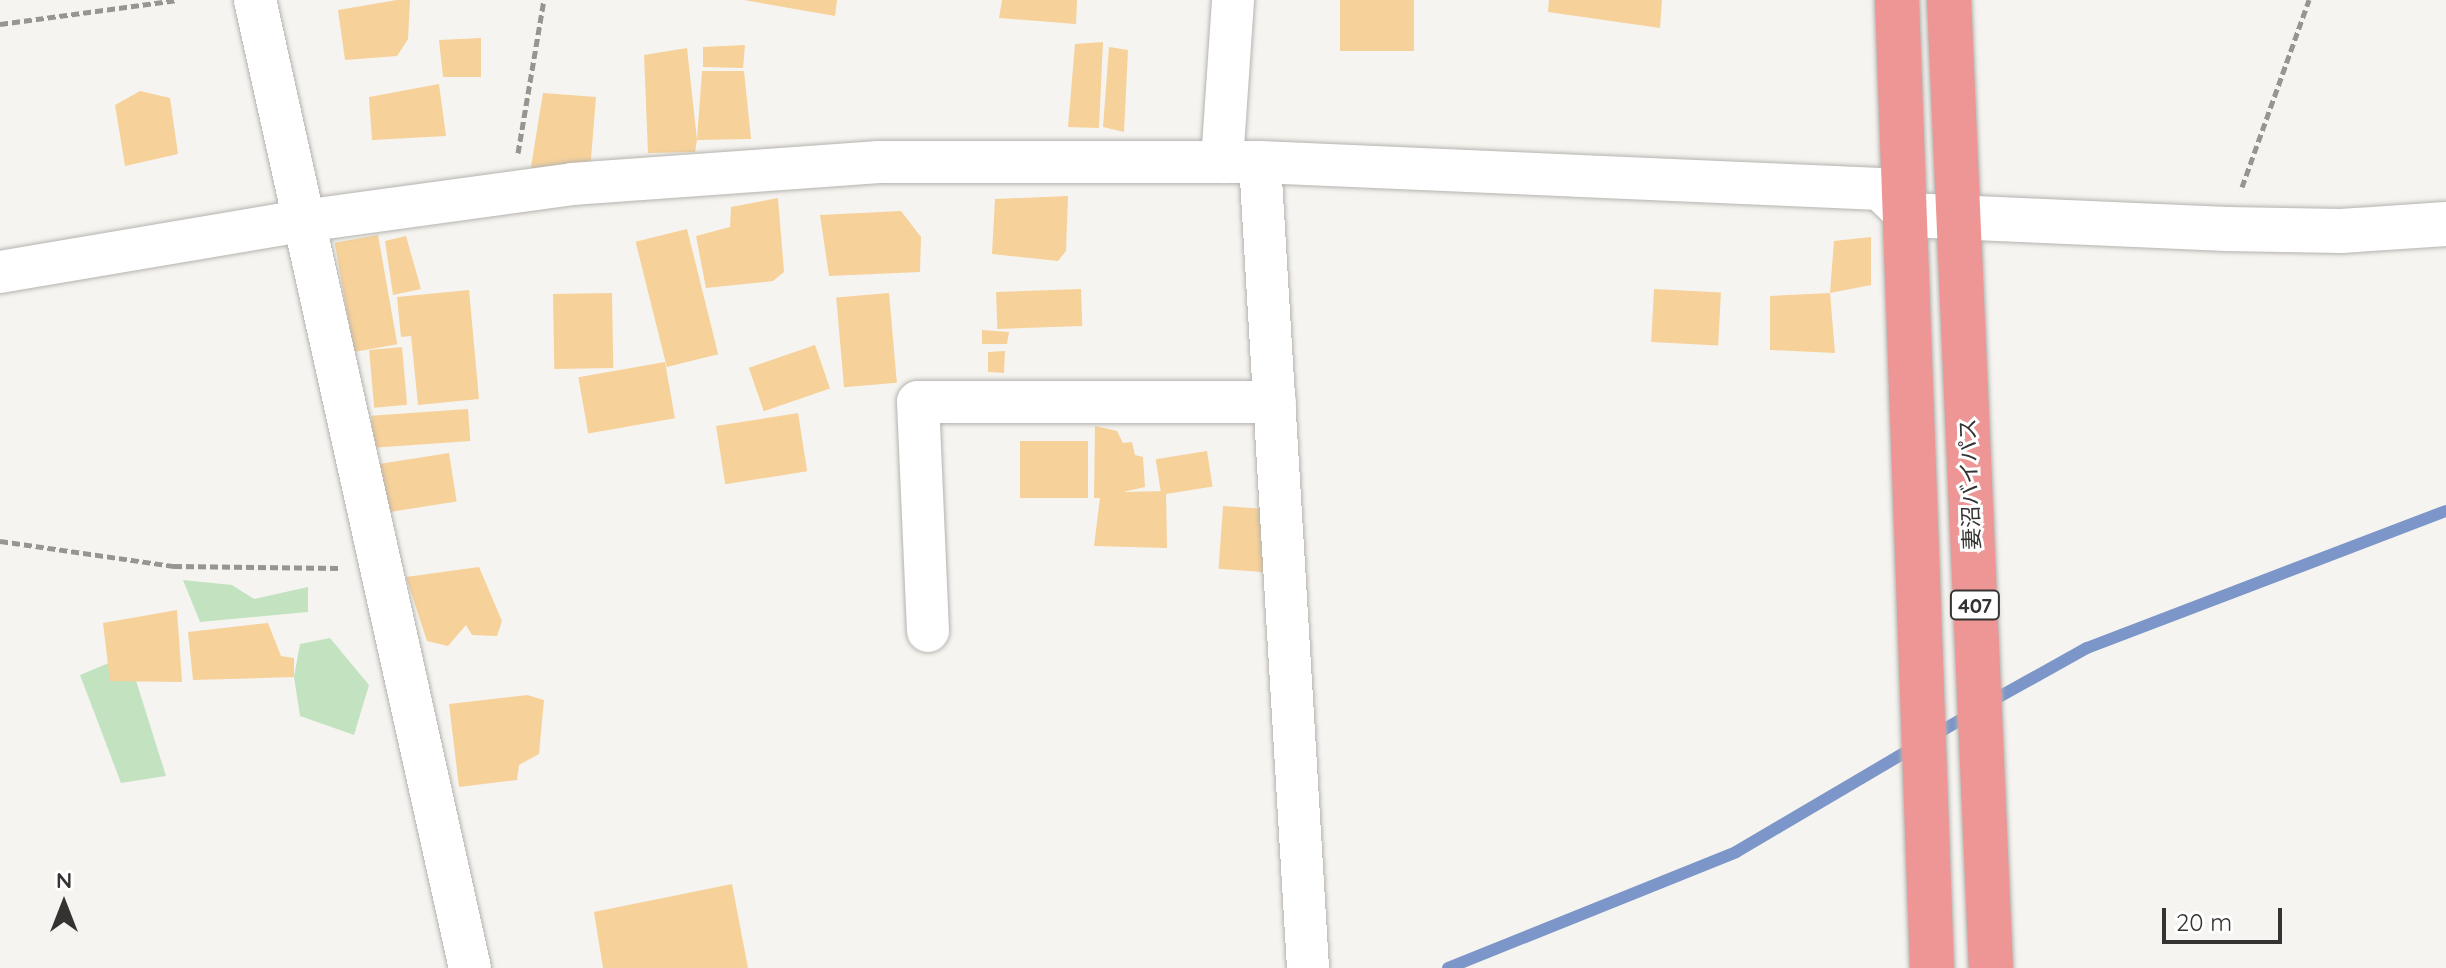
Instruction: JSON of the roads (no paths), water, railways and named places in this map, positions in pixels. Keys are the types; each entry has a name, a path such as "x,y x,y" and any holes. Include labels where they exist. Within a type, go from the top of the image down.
{"highway":[{"name":"407","path":"1897,0 1932,968"},
{"name":"妻沼バイパス","path":"1949,0 1991,968"}],"street":[{"path":"255,0 470,968"},
{"path":"1233,0 1241,162 1275,402 1308,968"},
{"path":"0,272 303,221 511,193 879,162 1241,162 1880,189 1907,215 2341,231 2446,224"},
{"path":"928,631 918,402 1275,402"}],"waterway":[{"path":"1988,703 2087,648 2446,511"},
{"path":"1933,736 1972,713"},
{"path":"1448,968 1736,852 1914,747"}]}
